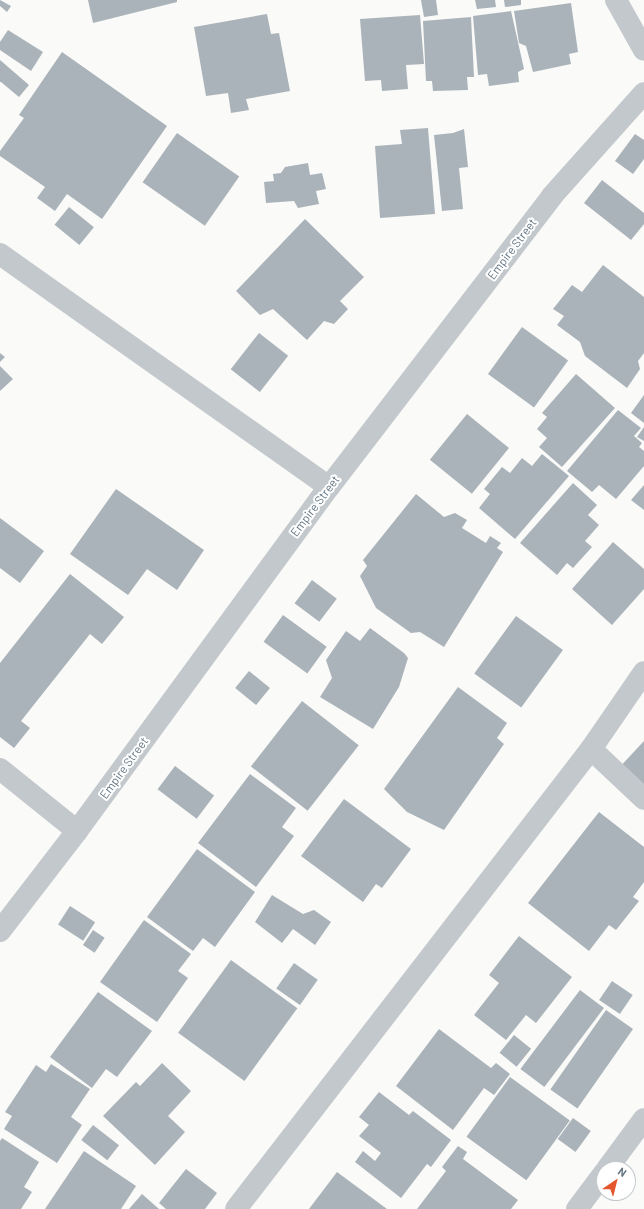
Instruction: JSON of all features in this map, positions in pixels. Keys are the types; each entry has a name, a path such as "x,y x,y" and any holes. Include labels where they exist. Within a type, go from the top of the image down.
{"street":[{"path":"616,0 644,50"},
{"name":"Empire Street","path":"0,931 77,831 329,487 552,196 644,93"},
{"path":"0,254 329,487"},
{"path":"236,1209 591,749 644,672"},
{"path":"591,749 644,799"},
{"path":"0,770 77,831"},
{"path":"613,1161 644,1118"},
{"path":"577,1209 596,1184"}],"building":[{"path":"0,0 11,6 7,12 0,6"},
{"path":"88,0 177,0 177,2 93,23"},
{"path":"421,0 436,0 438,15 424,17"},
{"path":"475,0 495,0 496,7 477,9"},
{"path":"504,0 521,0 521,5 505,7"},
{"path":"571,3 578,52 569,54 571,64 533,72 526,46 519,43 514,11"},
{"path":"511,11 524,69 518,72 519,82 489,86 487,74 478,75 473,16"},
{"path":"267,14 271,34 279,33 290,91 246,99 249,110 231,113 228,93 206,96 194,27"},
{"path":"420,15 424,64 406,65 408,89 382,91 381,80 365,81 360,19"},
{"path":"471,17 474,77 467,77 468,90 433,91 432,81 426,81 423,21"},
{"path":"8,30 43,52 31,71 0,50 0,42"},
{"path":"62,52 167,126 102,219 67,194 55,211 37,198 45,187 0,156 0,151 24,118 19,115"},
{"path":"0,60 29,85 19,97 0,82"},
{"path":"428,128 435,214 380,218 375,146 402,144 400,130"},
{"path":"464,129 468,167 459,168 463,209 442,211 434,135 453,133"},
{"path":"177,133 239,177 205,226 143,182"},
{"path":"635,134 644,140 644,159 633,174 615,161"},
{"path":"308,163 310,175 322,173 326,189 316,191 319,204 298,208 294,201 266,203 264,182 274,181 273,174 281,173 285,167"},
{"path":"602,180 644,213 644,224 631,240 584,203"},
{"path":"69,207 94,227 79,245 55,225"},
{"path":"305,219 364,277 340,301 348,309 334,324 324,321 307,340 273,309 260,315 236,291"},
{"path":"603,265 644,297 644,353 638,361 640,369 627,388 585,356 580,342 557,325 564,316 553,309 572,285 582,292"},
{"path":"522,327 568,361 534,407 488,374"},
{"path":"259,333 288,356 260,392 231,369"},
{"path":"0,353 5,357 0,362"},
{"path":"0,366 13,379 0,391"},
{"path":"576,374 615,408 562,467 539,447 547,438 537,429 547,417 542,413"},
{"path":"644,395 644,423 631,413"},
{"path":"618,410 641,428 634,436 642,443 639,447 644,451 644,466 616,499 599,485 592,492 567,471"},
{"path":"467,414 509,448 472,494 430,460"},
{"path":"644,427 644,441 637,437"},
{"path":"542,454 569,476 515,539 479,508 490,494 484,489 502,467 510,473 522,458 532,466"},
{"path":"573,483 597,505 588,515 599,525 585,541 592,547 573,568 567,563 557,575 520,543"},
{"path":"644,485 644,510 631,500"},
{"path":"116,489 204,550 177,590 147,569 128,595 70,554"},
{"path":"416,494 444,517 455,513 467,520 462,528 486,543 490,536 501,543 497,548 503,552 444,647 420,632 411,633 376,608 360,576 367,566 363,560"},
{"path":"0,518 44,551 20,583 0,568"},
{"path":"613,542 644,569 644,589 612,625 572,589"},
{"path":"70,574 124,617 102,644 90,634 21,721 30,728 14,748 0,737 0,663"},
{"path":"312,580 337,599 319,622 295,603"},
{"path":"283,615 327,647 307,673 264,642"},
{"path":"516,616 563,650 521,708 474,673"},
{"path":"370,628 404,653 408,658 399,687 373,729 320,697 332,678 326,660 346,631 360,641"},
{"path":"249,671 270,688 256,705 235,688"},
{"path":"458,687 507,723 497,738 504,744 444,830 407,812 384,789"},
{"path":"302,701 359,745 308,811 251,766"},
{"path":"644,741 644,795 617,770"},
{"path":"175,766 214,795 197,819 158,789"},
{"path":"250,774 296,808 282,827 294,836 256,887 198,843"},
{"path":"344,799 411,849 382,888 376,884 363,902 301,856"},
{"path":"599,812 644,847 644,882 633,897 639,901 616,930 609,925 589,951 528,903"},
{"path":"197,849 255,892 215,947 203,938 193,951 147,917"},
{"path":"272,895 303,914 314,910 331,922 315,945 293,929 282,943 255,922"},
{"path":"70,906 95,922 83,941 58,924"},
{"path":"144,920 191,954 178,971 188,978 157,1022 100,982"},
{"path":"93,930 105,938 95,953 83,945"},
{"path":"519,936 572,977 536,1023 526,1015 506,1040 474,1015 499,983 489,975"},
{"path":"231,960 297,1008 244,1081 178,1033"},
{"path":"294,963 318,980 300,1005 276,988"},
{"path":"612,981 633,995 620,1014 599,1000"},
{"path":"580,990 604,1008 544,1087 520,1069"},
{"path":"98,992 152,1031 117,1077 106,1069 92,1088 50,1057"},
{"path":"606,1010 633,1029 577,1108 550,1089"},
{"path":"439,1029 491,1068 496,1063 510,1074 494,1095 484,1088 453,1130 396,1086"},
{"path":"514,1035 531,1049 517,1067 500,1053"},
{"path":"162,1063 191,1091 168,1116 185,1132 155,1165 103,1116 136,1082 140,1086"},
{"path":"51,1064 90,1089 71,1117 82,1125 57,1163 4,1129 12,1116 5,1112 36,1065 46,1072"},
{"path":"510,1077 570,1120 526,1180 467,1137"},
{"path":"379,1092 409,1115 413,1111 451,1140 431,1167 427,1164 401,1198 355,1162 363,1151 375,1161 381,1153 359,1136 369,1125 359,1117"},
{"path":"573,1118 591,1131 576,1152 558,1139"},
{"path":"93,1125 119,1145 107,1160 81,1140"},
{"path":"2,1138 39,1162 24,1187 32,1192 21,1209 0,1209 0,1141"},
{"path":"458,1146 467,1152 463,1159 518,1200 511,1209 417,1209 446,1171 442,1167"},
{"path":"84,1151 136,1186 121,1209 45,1209"},
{"path":"186,1169 217,1193 205,1209 166,1209 159,1203"},
{"path":"337,1172 387,1209 309,1209"},
{"path":"142,1194 159,1209 129,1209"}]}
